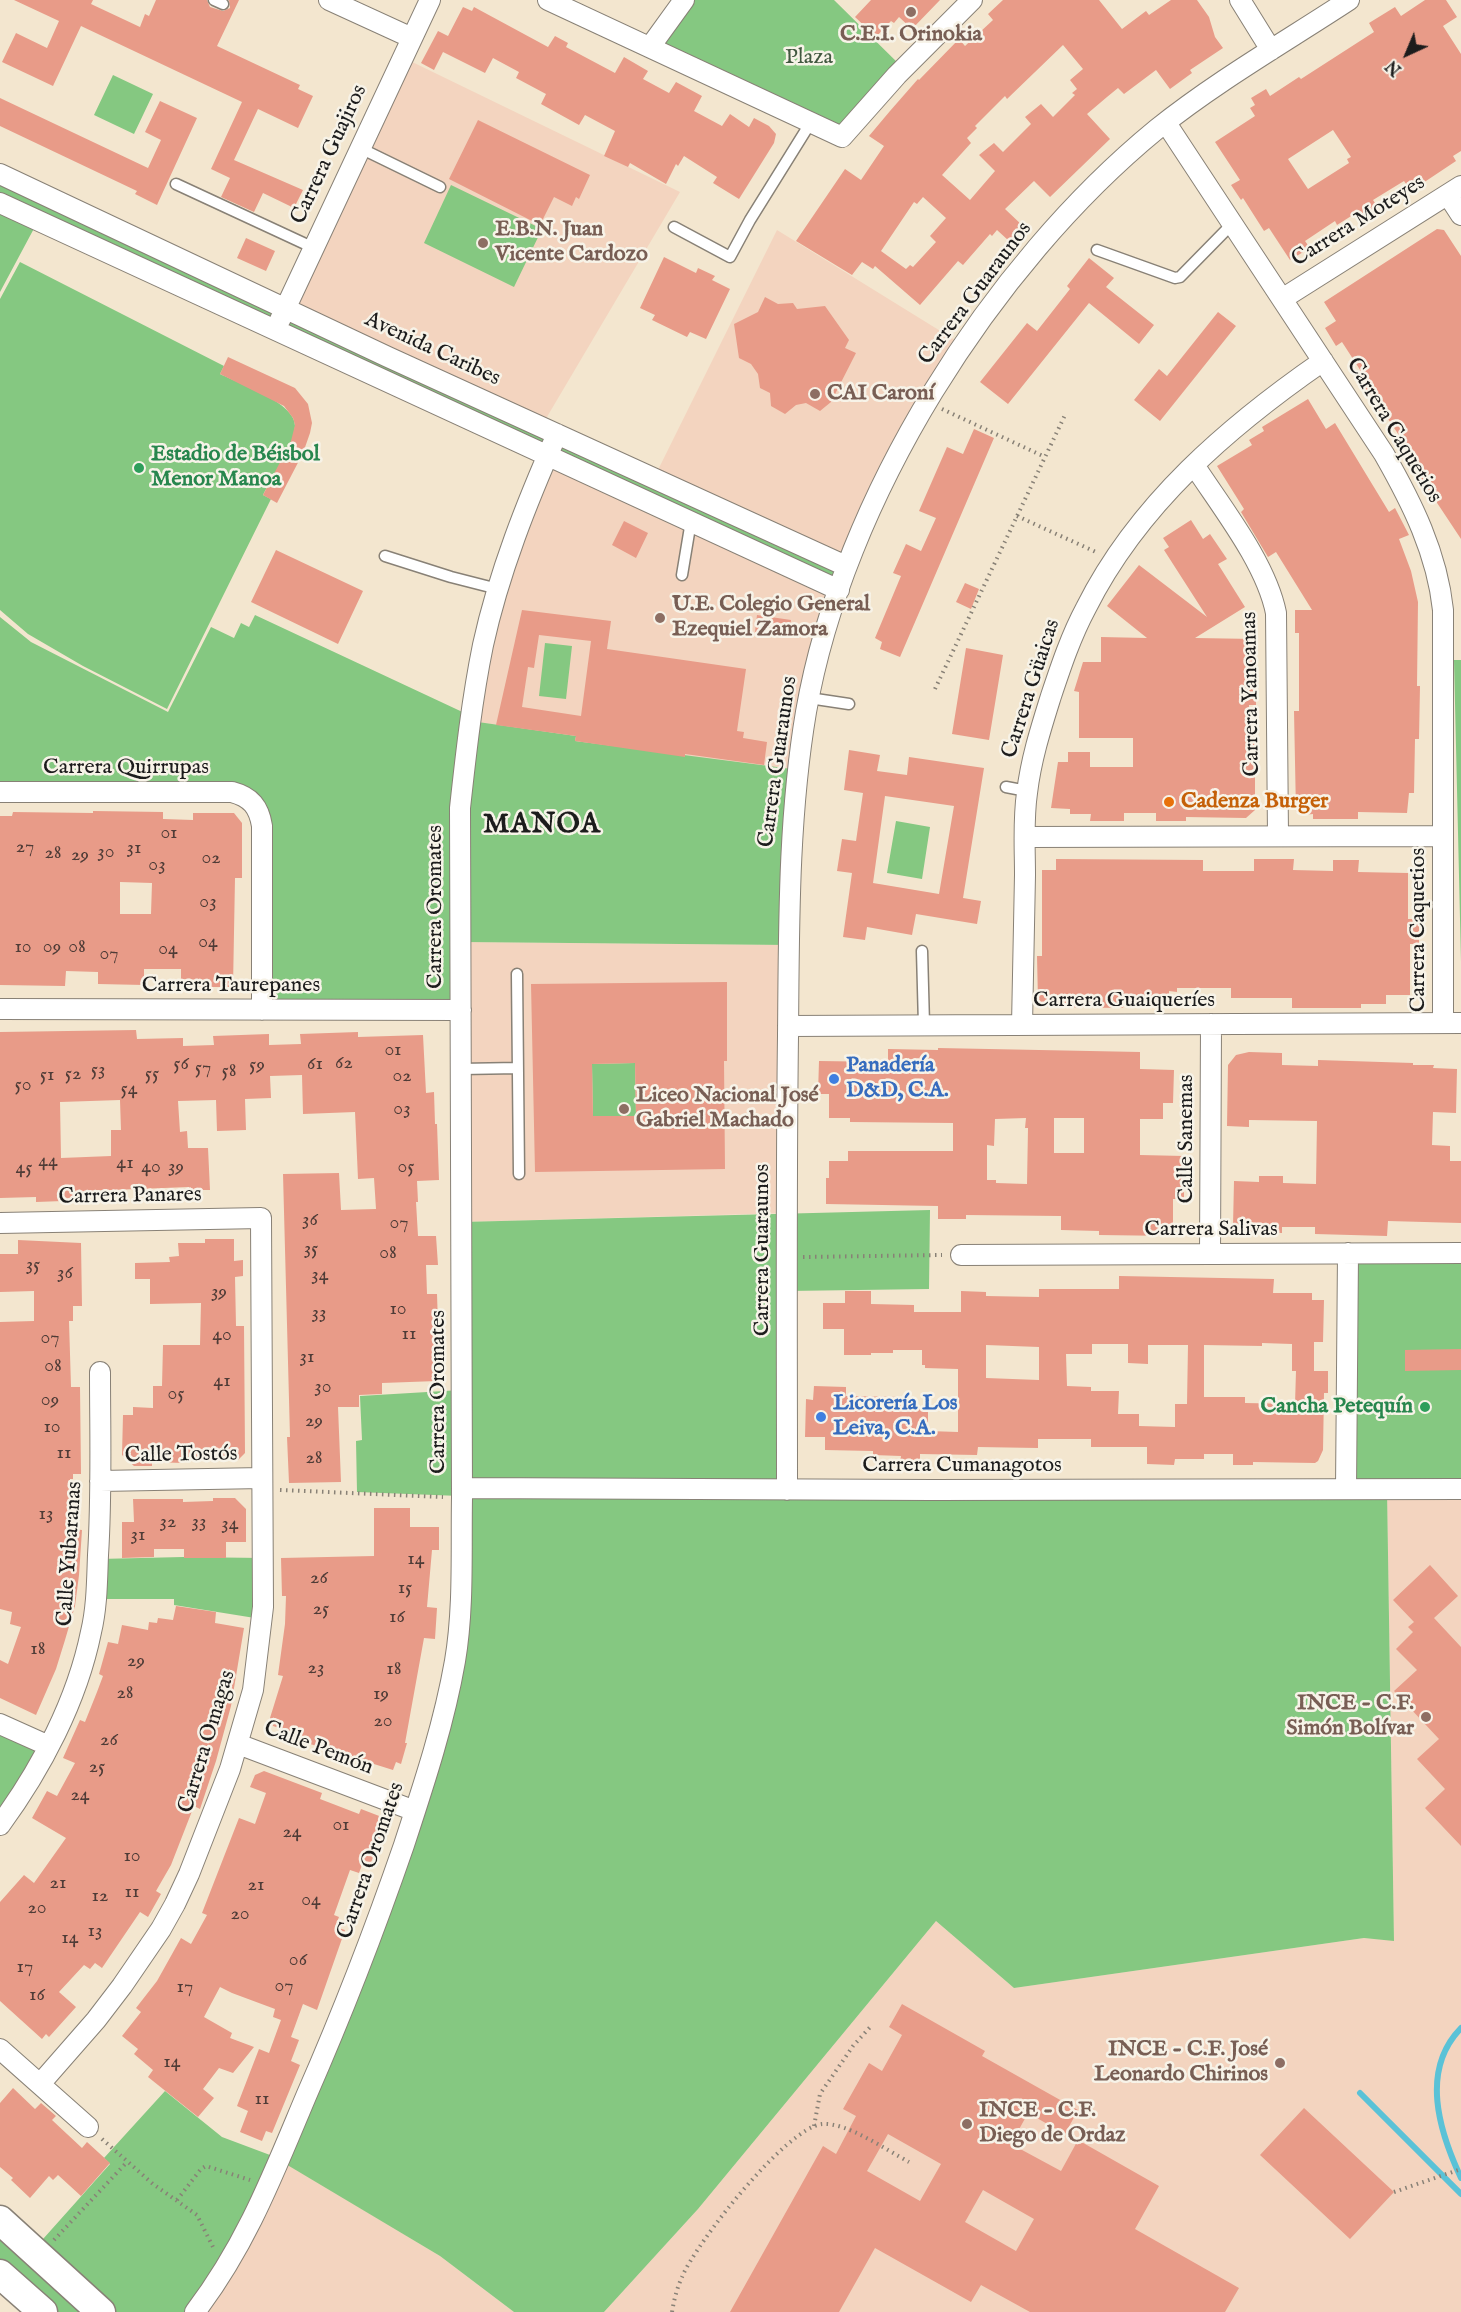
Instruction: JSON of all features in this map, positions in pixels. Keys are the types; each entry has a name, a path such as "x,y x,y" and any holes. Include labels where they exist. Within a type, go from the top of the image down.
{"street":[{"path":"329,0 412,38"},
{"name":"Carrera Guajiros","path":"275,330 430,0"},
{"path":"548,0 842,137 897,75 972,0"},
{"path":"650,47 684,0"},
{"path":"1240,0 1271,50"},
{"name":"Carrera Guaraunos","path":"787,1490 789,871 809,698 846,566 870,511 928,403 971,333 1056,227 1112,170 1166,123 1271,50 1349,0"},
{"name":"Carrera Caquetios","path":"1166,123 1384,454 1418,519 1437,570 1443,610 1452,646 1442,836 1452,1023"},
{"path":"5,177 0,202 839,590"},
{"name":"Avenida Caribes","path":"5,177 285,309 846,566"},
{"path":"1455,190 1461,215"},
{"name":"Carrera Moteyes","path":"1282,299 1455,190"},
{"name":"Carrera Güaicas","path":"1022,1025 1027,791 1034,750 1061,664 1086,606 1137,528 1194,465 1261,406 1323,361"},
{"name":"Carrera Oromates","path":"195,2312 235,2255 344,2010 386,1897 444,1716 455,1658 462,1493 460,808 476,689 484,644 498,589 520,521 556,434"},
{"name":"Carrera Yanoamas","path":"1194,465 1257,564 1273,597 1276,614 1278,836"},
{"name":"Carrera Quirrupas","path":"0,792 232,792 250,799 261,816 262,826 262,1010"},
{"path":"1025,837 1442,836"},
{"name":"Carrera Taurepanes","path":"0,1009 461,1010"},
{"name":"Carrera Guaiqueríes","path":"788,1026 1452,1023"},
{"name":"Calle Sanemas","path":"1210,1254 1211,1024"},
{"name":"Carrera Panares","path":"0,1223 261,1218"},
{"name":"Carrera Omagas","path":"40,2084 96,2020 161,1929 189,1874 238,1744 253,1689 263,1607 261,1218"},
{"path":"1346,1488 1348,1253"},
{"name":"Carrera Salivas","path":"961,1255 1461,1253"},
{"name":"Calle Yubaranas","path":"0,1826 49,1746 73,1691 91,1633 96,1602 100,1481 100,1372"},
{"name":"Calle Tostós","path":"100,1481 262,1484"},
{"name":"Carrera Cumanagotos","path":"462,1493 1461,1489"},
{"path":"0,1724 49,1746"},
{"name":"Calle Pemón","path":"238,1744 415,1811"},
{"path":"0,2049 88,2127"},
{"path":"0,2220 101,2312"},
{"path":"0,2274 42,2312"}],"lane":[{"path":"674,227 730,257 750,219 811,122"},
{"path":"360,148 440,187"},
{"path":"176,184 314,248"},
{"path":"1097,250 1174,278 1180,278 1233,223"},
{"path":"682,575 691,521"},
{"path":"385,556 451,578 498,589"},
{"path":"809,698 849,704"},
{"path":"1006,787 1027,791"},
{"path":"922,951 924,1025"},
{"path":"517,974 519,1174"},
{"path":"461,1069 518,1068"}],"path":[{"path":"928,403 1045,456"},
{"path":"935,689 1065,415"},
{"path":"1017,516 1114,561"},
{"path":"787,1258 961,1255"},
{"path":"262,1484 462,1493"},
{"path":"814,2126 820,2094 853,2046 872,2025"},
{"path":"672,2312 682,2276 699,2246 723,2214 786,2145 808,2127 832,2124 849,2130 909,2162"},
{"path":"88,2127 153,2184 190,2208 203,2224 215,2253 221,2276"},
{"path":"40,2256 127,2162"},
{"path":"177,2201 201,2169 206,2166 268,2185"},
{"path":"1394,2192 1461,2169"}],"shaded area":[{"name":"E.B.N. Juan Vicente Cardozo","path":"402,57 680,192 541,427 285,309"},
{"name":"CAI Caroní","path":"777,230 963,345 848,559 654,478"},
{"name":"U.E. Colegio General Ezequiel Zamora","path":"547,456 839,590 800,770 685,757 575,741 575,736 470,721 476,689"},
{"name":"Liceo Nacional José Gabriel Machado","path":"460,942 789,945 787,1213 462,1222"},
{"path":"1461,1492 1461,2312 604,2312 698,2209 936,1921 1014,1988 1364,1938 1394,1940 1387,1493"},
{"path":"281,2160 440,2256 514,2312 200,2312"}],"green space":[{"name":"Plaza","path":"684,0 834,0 903,68 842,137 650,47"},
{"path":"113,75 153,94 134,134 94,115"},
{"path":"0,174 846,566 839,590 38,221 0,292"},
{"path":"451,185 542,229 514,287 424,243"},
{"name":"Estadio de Béisbol Menor Manoa","path":"20,262 224,366 220,374 277,402 293,418 295,426 291,443 263,495 271,499 167,709 83,666 28,634 0,610 0,299"},
{"path":"255,615 471,716 471,721 576,736 575,741 800,770 789,945 461,942 461,1010 262,1010 262,826 250,799 0,792 0,617 31,642 168,712 211,627 234,638 241,623 249,627"},
{"path":"545,643 572,646 566,699 539,696"},
{"path":"1454,660 1461,660 1461,962"},
{"path":"896,821 930,827 922,879 887,873"},
{"path":"635,1063 636,1116 593,1116 592,1064"},
{"path":"930,1210 929,1289 787,1291 787,1489 1346,1488 1348,1253 1461,1253 1461,1489 1387,1489 1394,1941 1364,1938 1014,1988 936,1921 698,2209 604,2312 514,2312 440,2256 279,2160 344,2010 455,1658 462,1222"},
{"path":"461,1390 460,1496 357,1492 356,1441 362,1440 360,1396"},
{"path":"263,1558 261,1619 174,1605 174,1599 97,1599 99,1559"},
{"path":"0,1726 46,1747 0,1822"},
{"path":"165,2091 222,2137 278,2158 192,2312 105,2312 35,2248 110,2164 104,2158"},
{"path":"0,2220 101,2312 43,2312 0,2274"}],"building":[{"path":"14,0 93,0 91,4 140,27 145,14 149,16 156,0 207,0 210,7 223,11 230,8 229,0 239,0 217,46 300,85 298,89 313,96 298,128 258,109 234,160 303,190 294,208 263,193 254,212 221,197 230,178 211,169 242,102 81,26 53,86 2,62 16,33 47,48 59,21"},
{"path":"871,0 940,0 912,29 899,17 894,23 891,21 876,37 855,17"},
{"path":"1003,0 1099,0 1122,29 1146,11 1149,15 1171,0 1197,0 1209,17 1215,37 1223,48 1190,70 1192,73 1170,89 1156,70 1124,94 1118,88 1107,97 1087,114 1110,139 1050,197 1034,181 1005,209 1023,226 1009,241 997,230 992,236 990,234 963,265 958,261 920,305 875,266 873,269 862,262 852,275 796,241 845,169 861,180 884,146 869,136 890,111 918,79 959,39 965,46 993,20 988,14","holes":["1063,45 1083,69 1070,80 1077,89 1072,93 1075,95 1053,117 1041,104 1025,117 1031,124 1003,152 994,143 979,155 995,171 970,200 942,175 971,143 967,138 977,128 975,126 1005,96 1007,99","923,197 946,218 930,236 936,242 913,267 910,265 906,269 881,251 914,202 917,204"]},
{"path":"1425,0 1446,0 1457,17 1443,26 1461,54 1461,151 1453,156 1456,161 1411,191 1404,181 1373,200 1377,206 1359,218 1356,213 1337,225 1335,221 1305,241 1310,248 1290,260 1269,228 1264,231 1243,198 1241,200 1231,185 1240,180 1215,142 1255,116 1250,108 1255,105 1251,98 1266,89 1270,96 1299,77 1301,79 1374,32 1369,23 1395,7 1401,16","holes":["1333,130 1351,157 1347,159 1349,163 1308,189 1288,159"]},
{"path":"463,7 472,11 474,7 548,47 555,36 568,43 566,47 615,73 624,57 648,71 643,79 669,93 676,82 702,96 694,111 722,126 730,114 749,127 754,118 769,126 776,134 774,143 739,199 713,183 717,177 684,156 678,166 676,164 666,184 630,163 628,167 604,156 615,131 585,115 579,125 541,104 546,94 516,78 519,72 493,58 485,73 443,52 434,70 421,63 438,31 448,36"},
{"path":"0,98 148,168 161,140 145,132 160,101 197,118 157,205 135,194 137,191 0,126"},
{"path":"478,120 590,175 579,199 576,197 572,206 554,197 540,225 449,179"},
{"path":"1437,229 1444,230 1461,256 1461,539 1404,453 1409,450 1386,416 1383,418 1360,384 1366,379 1342,342 1336,346 1325,328 1336,321 1324,302"},
{"path":"246,238 275,251 266,271 237,258"},
{"path":"664,257 696,273 698,268 715,276 712,280 730,289 706,339 690,332 687,337 652,320 655,315 640,308"},
{"path":"1089,258 1114,278 1106,287 1154,325 1139,344 1089,303 1008,404 980,382 1027,323 1037,331 1070,289 1067,286"},
{"path":"765,297 778,304 793,303 797,309 825,306 849,340 845,348 856,353 831,402 820,411 806,403 796,405 785,414 771,406 770,393 760,388 758,374 751,364 739,358 734,324 758,312"},
{"path":"1218,312 1236,326 1160,421 1134,400 1159,369 1167,376"},
{"path":"228,357 295,388 308,404 312,423 310,433 303,453 277,503 263,495 291,441 295,425 293,418 284,406 220,374"},
{"path":"1308,399 1326,429 1335,423 1389,512 1395,508 1409,535 1399,539 1411,571 1418,602 1417,686 1420,686 1419,739 1415,739 1414,793 1409,793 1407,813 1358,812 1358,819 1313,819 1313,814 1303,815 1303,812 1296,812 1294,711 1299,711 1299,633 1295,633 1295,610 1312,610 1276,552 1268,557 1241,512 1244,509 1217,466 1252,445 1249,440 1264,431 1262,427"},
{"path":"974,429 994,438 900,657 880,649 882,642 875,638 901,576 893,573 906,544 921,551 936,518 919,511 947,447 963,454"},
{"path":"1191,520 1203,539 1210,534 1227,559 1218,564 1245,607 1195,638 1255,639 1256,705 1249,705 1249,734 1255,735 1255,810 1246,818 1186,817 1186,821 1156,821 1156,813 1124,813 1124,821 1090,821 1091,814 1070,814 1070,809 1051,808 1058,762 1068,762 1068,752 1090,752 1090,767 1133,767 1133,738 1079,738 1079,692 1074,691 1083,662 1101,662 1101,637 1147,638 1107,606 1139,565 1207,617 1164,550 1169,547 1163,538"},
{"path":"624,521 648,533 636,558 612,545"},
{"path":"276,550 363,591 338,644 251,602"},
{"path":"965,583 979,589 971,609 956,602"},
{"path":"522,610 611,621 607,649 746,669 737,731 744,732 743,738 767,742 764,765 685,754 685,757 575,741 576,736 496,725","holes":["539,635 591,641 581,716 522,707 528,667 534,668"]},
{"path":"757,615 791,620 789,636 755,632"},
{"path":"966,648 1003,655 989,740 952,734"},
{"path":"849,750 880,755 877,771 907,775 909,757 984,768 963,898 981,901 977,924 916,914 912,935 867,927 865,940 843,937 852,873 837,871 842,839 856,841 863,793 844,790","holes":["885,796 954,806 939,894 873,883"]},
{"path":"93,811 163,812 163,819 193,820 193,813 234,813 242,823 242,878 235,878 233,987 196,987 196,980 181,979 181,969 144,969 144,985 98,984 98,972 66,971 65,986 0,985 0,816 12,816 13,812 93,813","holes":["120,882 152,883 151,914 120,914"]},
{"path":"1056,859 1203,860 1203,871 1254,871 1254,859 1294,859 1293,870 1333,871 1333,860 1359,860 1358,872 1408,873 1408,919 1419,919 1419,944 1410,944 1410,995 1386,995 1386,1004 1361,1004 1361,1008 1292,1008 1292,998 1231,998 1231,988 1177,988 1177,992 1169,991 1169,1004 1124,1004 1123,1008 1045,1007 1038,1001 1037,956 1042,956 1042,870 1056,870"},
{"path":"727,982 727,1061 724,1061 725,1169 535,1172 531,984","holes":["635,1063 636,1116 593,1116 592,1064"]},
{"path":"136,1030 137,1039 183,1038 183,1046 214,1045 213,1036 269,1034 269,1045 301,1044 300,1034 358,1032 358,1037 423,1035 426,1093 434,1092 439,1180 417,1181 418,1202 416,1202 418,1236 436,1236 438,1265 426,1265 427,1294 437,1294 439,1355 435,1355 437,1381 382,1383 382,1394 359,1395 359,1407 338,1407 341,1482 289,1483 287,1437 290,1437 283,1174 339,1173 341,1210 376,1209 374,1178 358,1179 355,1112 303,1114 302,1075 270,1076 271,1098 245,1099 246,1130 217,1131 216,1100 178,1101 180,1132 187,1131 188,1148 208,1148 210,1190 189,1190 189,1187 87,1191 87,1199 63,1201 36,1202 36,1197 0,1198 0,1032","holes":["120,1100 121,1130 111,1130 111,1156 61,1158 60,1102"]},
{"path":"938,1048 1140,1052 1140,1069 1174,1070 1173,1103 1163,1103 1163,1119 1140,1119 1140,1155 1184,1156 1184,1199 1173,1199 1173,1236 1099,1235 1099,1231 1061,1230 1061,1216 966,1215 966,1219 938,1219 938,1206 826,1204 826,1178 829,1178 829,1161 848,1161 848,1151 953,1151 953,1123 850,1122 850,1118 829,1118 829,1094 818,1094 819,1061 888,1062 888,1049 938,1050","holes":["1026,1118 1025,1128 1028,1128 1027,1184 996,1183 996,1180 987,1180 987,1145 994,1146 995,1119","1054,1118 1084,1118 1084,1153 1054,1153"]},
{"path":"1249,1052 1282,1053 1282,1065 1318,1066 1318,1060 1413,1063 1413,1065 1434,1065 1433,1068 1457,1069 1456,1113 1433,1112 1432,1145 1450,1146 1450,1161 1461,1161 1461,1223 1388,1221 1387,1236 1315,1234 1315,1227 1282,1227 1282,1233 1239,1232 1233,1226 1234,1181 1259,1182 1259,1176 1283,1176 1283,1183 1316,1184 1317,1121 1249,1120 1249,1127 1227,1126 1228,1065 1236,1055"},
{"path":"205,1239 234,1239 234,1261 243,1260 243,1276 235,1277 236,1326 244,1326 245,1453 238,1460 183,1459 183,1463 152,1462 152,1466 134,1466 122,1455 123,1415 133,1415 133,1407 153,1408 153,1386 162,1386 163,1345 200,1345 201,1303 150,1304 150,1279 135,1279 135,1263 170,1262 169,1257 179,1256 178,1243 205,1243"},
{"path":"18,1240 81,1243 82,1306 73,1306 73,1321 69,1321 71,1387 80,1387 81,1474 73,1474 73,1479 70,1479 73,1529 82,1530 79,1575 75,1606 65,1640 56,1669 36,1715 0,1698 0,1660 8,1664 21,1627 10,1624 12,1612 0,1609 0,1322 34,1321 34,1291 0,1292 0,1254 18,1254"},
{"path":"1119,1276 1274,1279 1273,1293 1312,1293 1312,1300 1324,1300 1323,1342 1314,1342 1314,1371 1328,1371 1328,1393 1324,1393 1323,1450 1318,1461 1315,1463 1253,1462 1253,1465 1233,1465 1233,1454 1204,1454 1204,1459 1175,1459 1174,1465 1147,1464 1147,1447 1091,1447 1091,1439 1038,1439 1038,1448 978,1447 977,1455 920,1454 920,1463 900,1463 901,1456 873,1455 873,1451 825,1450 825,1437 805,1437 806,1399 813,1400 814,1386 846,1387 846,1396 901,1397 901,1408 928,1408 928,1431 958,1432 958,1369 925,1368 925,1365 922,1365 922,1350 893,1350 893,1353 844,1355 844,1329 823,1329 823,1303 845,1303 845,1291 871,1291 871,1304 914,1305 914,1312 961,1312 961,1291 986,1292 986,1296 1039,1297 1039,1289 1119,1289","holes":["1262,1343 1292,1344 1292,1371 1296,1371 1295,1404 1245,1403 1245,1397 1204,1397 1204,1345 1262,1346","1092,1344 1128,1344 1128,1363 1148,1364 1148,1345 1188,1345 1187,1404 1175,1404 1175,1427 1139,1426 1139,1414 1118,1414 1119,1391 1091,1391 1091,1387 1067,1386 1066,1354 1092,1354","986,1345 1039,1347 1039,1380 986,1378"]},
{"path":"1461,1349 1461,1370 1405,1371 1405,1350"},
{"path":"213,1498 235,1498 246,1509 246,1542 226,1542 226,1558 184,1558 184,1549 154,1549 154,1557 122,1558 122,1522 134,1522 133,1499 183,1499 183,1502 213,1501"},
{"path":"374,1508 410,1508 410,1527 439,1527 439,1550 432,1550 427,1607 437,1608 435,1639 424,1638 405,1743 407,1743 401,1764 396,1762 393,1770 307,1743 309,1738 273,1726 270,1718 283,1676 278,1675 285,1624 286,1596 282,1596 281,1558 374,1556"},
{"path":"1430,1565 1458,1596 1434,1618 1461,1647 1461,1846 1425,1808 1445,1789 1417,1759 1439,1739 1394,1691 1417,1670 1396,1649 1413,1632 1408,1627 1414,1622 1393,1600"},
{"path":"176,1606 216,1612 215,1623 244,1628 231,1706 216,1761 200,1809 194,1806 171,1865 156,1891 161,1894 148,1917 140,1912 102,1968 95,1963 90,1969 84,1965 59,1992 76,2007 49,2037 46,2034 42,2039 0,2001 0,1902 24,1875 34,1883 66,1838 32,1818 47,1791 57,1796 75,1763 63,1758 80,1720 85,1722 97,1692 103,1676 99,1674 108,1642 118,1644 122,1625 148,1630 149,1622 157,1623 158,1618 173,1620"},
{"path":"264,1771 322,1793 320,1799 359,1814 361,1809 387,1819 369,1868 362,1865 359,1873 350,1870 334,1915 339,1917 335,1927 345,1930 317,2010 303,2004 291,2037 299,2040 291,2061 300,2065 272,2133 266,2131 262,2141 240,2132 248,2111 237,2106 259,2049 269,2053 281,2020 273,2017 275,2009 220,1987 204,2017 232,2033 230,2038 254,2047 233,2073 219,2068 203,2089 214,2098 198,2117 148,2077 153,2070 134,2054 138,2049 122,2036 141,2012 136,2008 157,1981 181,1938 191,1944 207,1915 202,1913 239,1818 255,1824 266,1793 250,1787 255,1775"},
{"path":"902,2004 985,2051 982,2056 1078,2110 1065,2134 1028,2113 1011,2144 1061,2171 1078,2140 1159,2186 1135,2229 1239,2288 1225,2312 1030,2312 981,2285 971,2302 875,2248 839,2312 730,2312 823,2146 836,2154 856,2116 843,2109 869,2063 882,2071 902,2035 889,2027","holes":["888,2134 941,2164 920,2201 867,2171","983,2190 1034,2219 1016,2251 965,2222"]},
{"path":"13,2088 35,2109 41,2103 56,2116 52,2120 82,2148 87,2142 110,2163 81,2196 58,2175 53,2180 49,2176 30,2198 0,2167 0,2103"},
{"path":"1304,2108 1394,2192 1350,2239 1260,2155"}],"waterway":[{"path":"1461,2028 1448,2045 1437,2082 1437,2101 1441,2121 1446,2141 1461,2178"},
{"path":"1360,2093 1461,2194"}],"place":[{"name":"C.E.I. Orinokia","path":"911,12"},
{"name":"E.B.N. Juan Vicente Cardozo","path":"483,243"},
{"name":"CAI Caroní","path":"815,394"},
{"name":"Estadio de Béisbol Menor Manoa","path":"139,468"},
{"name":"U.E. Colegio General Ezequiel Zamora","path":"660,618"},
{"name":"Cadenza Burger","path":"1169,802"},
{"name":"Panadería D&D, C.A.","path":"834,1079"},
{"name":"Liceo Nacional José Gabriel Machado","path":"624,1109"},
{"name":"Cancha Petequín","path":"1425,1407"},
{"name":"Licorería Los Leiva, C.A.","path":"821,1417"},
{"name":"INCE - C.F. Simón Bolívar","path":"1426,1717"},
{"name":"INCE - C.F. José Leonardo Chirinos","path":"1280,2063"},
{"name":"INCE - C.F. Diego de Ordaz","path":"967,2124"}],"district":[{"name":"MANOA","path":"542,826"}]}
